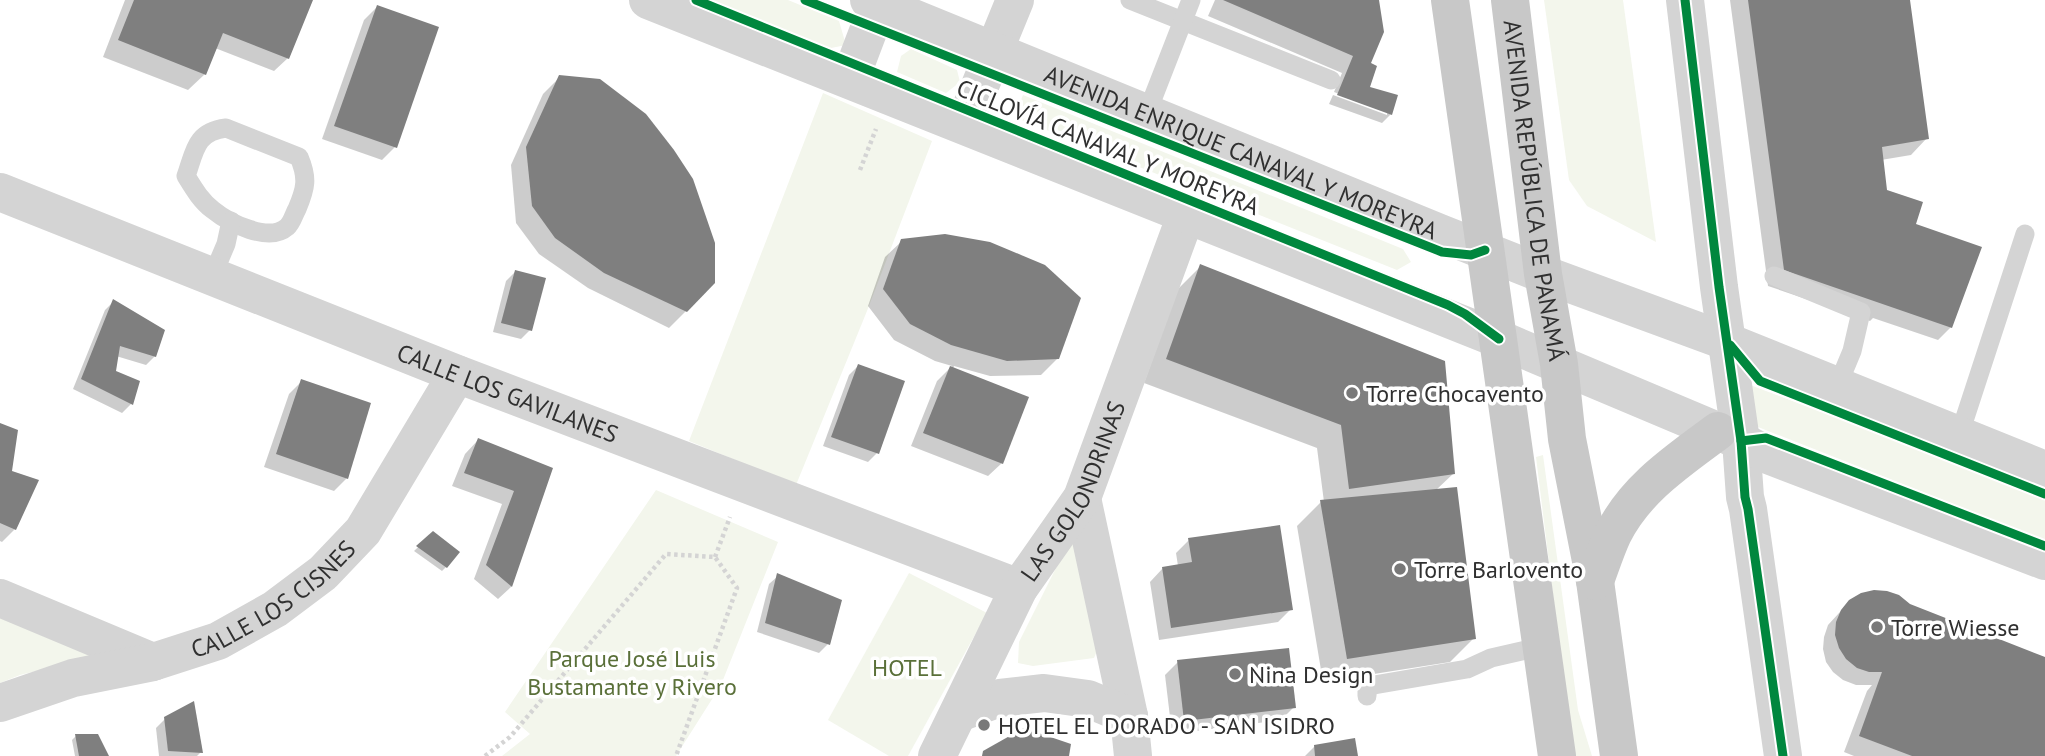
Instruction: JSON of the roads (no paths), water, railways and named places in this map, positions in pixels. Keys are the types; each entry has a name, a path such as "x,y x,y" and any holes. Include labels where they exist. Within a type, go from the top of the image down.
{"main road":[{"path":"1450,0 1557,756"},
{"name":"AVENIDA REPÚBLICA DE PANAMÁ","path":"1510,0 1543,274 1559,364 1567,439 1595,580 1619,756"},
{"path":"1595,580 1614,533 1641,493 1667,469 1730,436"}],"street":[{"path":"648,0 1559,364 1730,436 1768,455 2045,561"},
{"path":"964,125 1015,0"},
{"path":"1685,0 1717,273 1728,342 1730,436 1748,509 1783,756"},
{"path":"850,79 876,1"},
{"name":"AVENIDA ENRIQUE CANAVAL Y MOREYRA","path":"876,1 1543,274 1728,342 2045,470"},
{"name":"CALLE LOS GAVILANES","path":"0,192 457,374 1019,588"},
{"name":"LAS GOLONDRINAS","path":"937,756 1019,588 1083,498 1186,215"},
{"name":"CALLE LOS CISNES","path":"0,703 74,678 153,662 218,641 275,609 323,573 363,531 457,374"},
{"path":"1083,498 1129,716 1133,756"},
{"path":"0,598 153,662"},
{"path":"959,713 1000,698 1044,693 1088,699 1129,716"}],"lane":[{"path":"1130,0 1331,80"},
{"path":"1147,113 1191,0"},
{"path":"226,128 299,157 306,173 304,192 289,226 277,233 265,234 231,221 212,209 197,194 186,176 199,140 214,130 226,128"},
{"path":"212,277 226,244 231,221"},
{"path":"1959,436 2025,234"},
{"path":"1774,276 1861,312 1852,351 1837,387"},
{"path":"1367,695 1367,689 1374,685 1467,669 1491,658 1543,646"}],"place":[{"name":"Torre Chocavento","path":"1352,393"},
{"name":"Torre Barlovento","path":"1400,569"},
{"name":"Torre Wiesse","path":"1877,627"},
{"name":"Nina Design","path":"1235,674"},
{"name":"HOTEL EL DORADO - SAN ISIDRO","path":"984,725"}],"park label":[{"name":"HOTEL","path":"907,667"},
{"name":"Parque José Luis Bustamante y Rivero","path":"632,672"}]}
